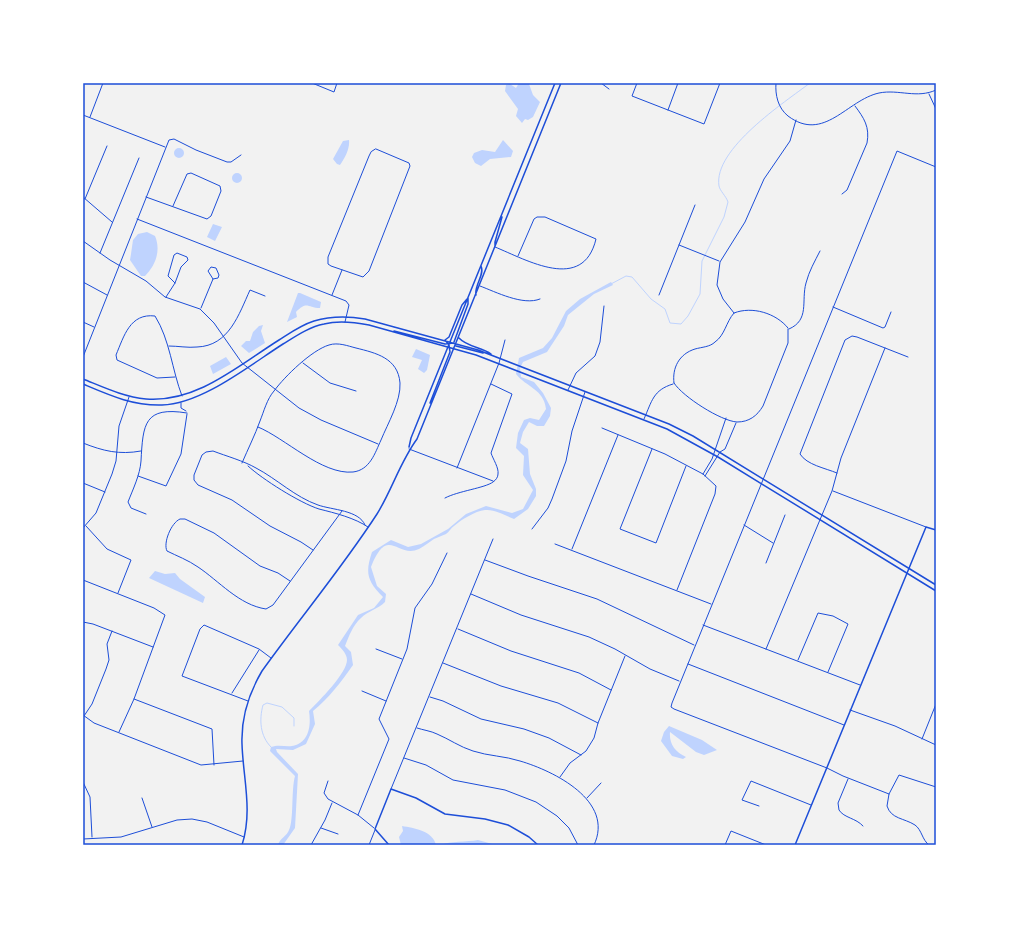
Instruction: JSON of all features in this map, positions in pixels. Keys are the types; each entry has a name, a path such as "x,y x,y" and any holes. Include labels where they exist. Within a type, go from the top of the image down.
{"main road":[{"path":"430,407 431,398 468,296 556,83"},
{"path":"455,345 561,83"},
{"path":"495,247 494,242 502,221 502,216"},
{"path":"476,294 475,290 482,271 481,266"},
{"path":"445,340 449,337 462,305 468,296"},
{"path":"409,449 417,439 455,345 468,304 468,296"},
{"path":"83,379 129,397 157,400 182,396 207,386 305,325 320,320 346,316 365,319 445,340 449,346"},
{"path":"83,384 128,402 152,405 181,402 203,394 307,330 324,324 346,322 386,330 449,346 455,345 489,354 511,362 682,430 822,514 936,585"},
{"path":"459,337 464,342 485,350 492,355"},
{"path":"242,845 248,809 242,734 248,701 256,682 271,658 368,527 392,487 409,449 411,438 449,346 455,345 461,350 499,363 679,435 761,483 936,591"},
{"path":"795,845 860,684 926,527 936,530"},
{"path":"389,845 375,829 391,789 416,798 445,814 485,819 508,826 529,836 538,845"}],"street":[{"path":"89,117 103,83"},
{"path":"312,83 334,92 337,83"},
{"path":"601,83 609,89"},
{"path":"637,83 632,96 704,124 720,83"},
{"path":"668,110 678,83"},
{"path":"776,83 777,99 782,110 796,120 812,124 832,120 866,98 880,93 916,95 929,93 936,90"},
{"path":"929,93 936,108"},
{"path":"842,194 848,190 869,135 867,126 855,105"},
{"path":"83,115 165,147"},
{"path":"734,314 723,299 717,285 720,262 745,222 764,179 790,141 796,120"},
{"path":"83,357 136,226 137,218 145,197 169,140 174,139 196,150 227,162 231,162 241,155"},
{"path":"85,199 107,146"},
{"path":"376,150 408,162 410,166 409,172 366,276 359,276 342,270 328,264 328,257 371,152 376,150"},
{"path":"889,794 671,707 762,478 897,151 936,167"},
{"path":"100,254 139,158"},
{"path":"145,197 208,219 220,190 220,186 190,173 186,174 173,206"},
{"path":"83,197 112,223"},
{"path":"659,295 695,205"},
{"path":"495,247 547,268 559,270 572,268 586,259 594,247 596,239 545,217 538,217 534,219 518,256"},
{"path":"137,218 346,301 349,305 346,322"},
{"path":"83,241 100,254 146,281 165,297 200,309 214,323 242,363 295,405 314,417 379,444"},
{"path":"678,245 720,262"},
{"path":"788,329 795,326 802,318 806,282 820,251"},
{"path":"165,297 175,282 181,267 188,260 187,257 177,253 174,254 168,276 175,282"},
{"path":"200,309 213,279 218,278 219,275 216,268 211,267 208,270 213,279"},
{"path":"332,295 342,270"},
{"path":"83,282 108,295"},
{"path":"480,286 515,299 522,299 532,302 540,300"},
{"path":"168,346 196,348 207,346 223,337 236,321 250,290 265,296"},
{"path":"568,390 576,373 595,356 600,342 604,306"},
{"path":"833,307 883,328 885,327 891,312"},
{"path":"746,310 754,310 780,320 788,329 788,343 763,406 757,415 752,419 736,422 726,418 698,404 678,390 674,384 673,373 677,362 692,350 716,342 723,334 734,314 746,310"},
{"path":"175,377 157,378 118,360 116,357 128,326 134,320 150,315 155,316 160,324 168,346 175,377 182,396"},
{"path":"83,322 94,327"},
{"path":"837,473 804,459 800,454 845,340 852,336 857,337 908,357"},
{"path":"457,468 499,363 505,340"},
{"path":"242,463 270,395 274,389 302,362 317,350 336,344 376,353 392,363 398,374 400,389 374,456 365,467 355,472 345,472 314,461 271,433 258,427"},
{"path":"766,649 819,519 832,491 841,458 885,348"},
{"path":"302,362 330,383 356,391"},
{"path":"445,498 494,482 498,477 498,472 491,453 512,394 491,384"},
{"path":"644,420 658,391 674,384"},
{"path":"532,529 548,508 552,499 566,461 572,431 586,392"},
{"path":"83,528 96,513 115,466 119,426 129,397"},
{"path":"181,402 181,408 187,413"},
{"path":"146,514 131,508 128,502 138,476 142,434 149,418 159,411 171,410 187,413"},
{"path":"138,476 166,486 181,454 187,413"},
{"path":"703,474 716,450 715,446 726,418"},
{"path":"705,476 720,452 725,449 736,422"},
{"path":"602,428 652,448 703,474 716,486 715,494 676,590"},
{"path":"572,549 618,435"},
{"path":"83,443 103,451 116,453 140,451"},
{"path":"652,448 620,529 656,543 686,466"},
{"path":"409,449 494,482"},
{"path":"313,550 270,526 232,500 198,485 194,480 194,475 199,462 206,452 213,451 254,467 302,498 320,506 342,511 362,520 365,525"},
{"path":"247,465 300,500 319,509 340,514 368,527"},
{"path":"83,483 105,492"},
{"path":"832,491 926,527"},
{"path":"290,581 260,566 214,533 185,519 176,520 165,544 167,551 196,566 234,594 250,603 266,609 273,605 342,511"},
{"path":"766,562 785,514"},
{"path":"744,525 773,543"},
{"path":"85,526 107,549 132,560 118,594"},
{"path":"391,789 493,539"},
{"path":"555,544 572,549 712,604"},
{"path":"358,815 389,739 379,721 403,660 410,638 415,608 432,584 447,553"},
{"path":"485,560 597,599 695,646"},
{"path":"83,580 154,608 165,615 134,700 118,732"},
{"path":"471,594 521,615 589,637 650,669 680,682"},
{"path":"798,661 818,612 833,616 848,624 828,672"},
{"path":"83,622 112,631 154,648"},
{"path":"248,701 182,676 200,629 204,625 259,649 271,658"},
{"path":"703,625 860,684"},
{"path":"457,629 511,651 579,673 611,690"},
{"path":"112,631 108,644 108,660 106,669 92,704 83,716 94,723 201,765 214,765 243,761"},
{"path":"232,694 259,649"},
{"path":"376,649 403,660"},
{"path":"560,778 570,764 581,755 594,738 598,723 625,655"},
{"path":"443,663 501,686 558,703 598,723"},
{"path":"687,664 844,725"},
{"path":"362,692 386,701"},
{"path":"429,697 443,701 481,719 524,729 550,738 581,755"},
{"path":"134,700 212,729 214,765"},
{"path":"922,740 936,704"},
{"path":"850,710 895,726 936,746"},
{"path":"417,728 437,734 469,750 525,762 560,778 587,799 597,814 600,825 594,845"},
{"path":"404,758 426,765 458,781 505,790 536,802 557,816 565,824 573,834 578,845"},
{"path":"929,845 914,825 894,816 888,811 887,806 889,794 899,775 936,787"},
{"path":"848,778 838,803 839,810 844,815 857,820 864,826"},
{"path":"328,781 324,793 328,799 358,815 375,829 369,845"},
{"path":"759,806 742,800 751,781 812,805"},
{"path":"83,782 90,797 92,838"},
{"path":"587,799 600,783"},
{"path":"142,798 152,828"},
{"path":"311,845 333,802"},
{"path":"83,839 121,837 177,820 200,820 244,837"},
{"path":"320,828 338,834"},
{"path":"725,845 731,831 760,844 766,845"}],"water":[{"path":"519,83 529,84 533,95 540,102 533,117 528,120 525,119 522,123 516,116 518,109 505,91 506,85 510,84 516,88"},
{"path":"349,140 349,147 345,156 340,165 337,164 333,159 343,141"},
{"path":"503,140 513,151 511,157 490,159 481,166 475,163 472,157 474,153 482,150 495,152"},
{"path":"177,148 181,148 184,153 181,158 177,158 174,155 174,151"},
{"path":"237,173 242,178 237,183 232,178"},
{"path":"213,224 222,227 215,241 207,237"},
{"path":"147,232 155,236 158,247 155,262 145,276 141,276 130,260 133,240 138,234"},
{"path":"611,282 613,285 594,294 568,315 564,326 547,352 523,362 520,368 521,377 534,382 543,393 551,408 550,416 544,426 537,426 529,422 523,432 520,443 528,449 530,474 536,489 536,496 528,509 514,519 492,510 481,511 464,519 446,534 434,539 419,549 411,551 388,545 383,547 377,554 371,567 377,586 386,594 385,602 358,621 352,631 345,646 351,652 353,665 334,690 313,711 315,724 306,744 293,750 276,749 277,752 298,774 295,828 283,845 278,845 288,832 291,825 295,776 270,751 271,747 292,746 303,741 306,737 310,722 309,711 332,687 346,666 346,656 338,645 358,615 374,608 383,597 374,586 369,576 368,571 372,552 391,540 408,547 421,544 448,529 466,514 486,506 512,513 523,509 533,490 523,475 524,456 516,448 518,433 524,420 530,418 539,420 546,409 545,402 542,397 516,374 519,358 543,348 552,338 566,311 580,299"},
{"path":"298,293 321,302 320,308 305,305 296,312 297,317 287,322"},
{"path":"263,325 261,331 265,343 249,353 241,346 246,341 250,341 253,332 259,326"},
{"path":"416,349 430,355 427,370 424,373 418,369 422,360 412,357"},
{"path":"226,357 231,364 213,374 210,366"},
{"path":"155,571 165,574 175,573 180,579 205,597 203,603 149,578"},
{"path":"669,726 702,740 717,750 704,755 696,752 670,732 672,744 679,753 686,757 683,759 672,756 661,741 664,732"},
{"path":"402,826 427,833 434,840 436,845 401,845 399,837 403,831"},
{"path":"478,840 496,845 441,845 449,843"}],"waterway":[{"path":"611,284 626,276 632,277 651,299 665,309 670,323 681,324 688,316 700,294 702,261 724,217 728,202 719,186 720,172 727,157 753,128 810,83"},
{"path":"271,747 267,743 261,728 263,705 267,703 282,707 294,718 294,726"}]}
